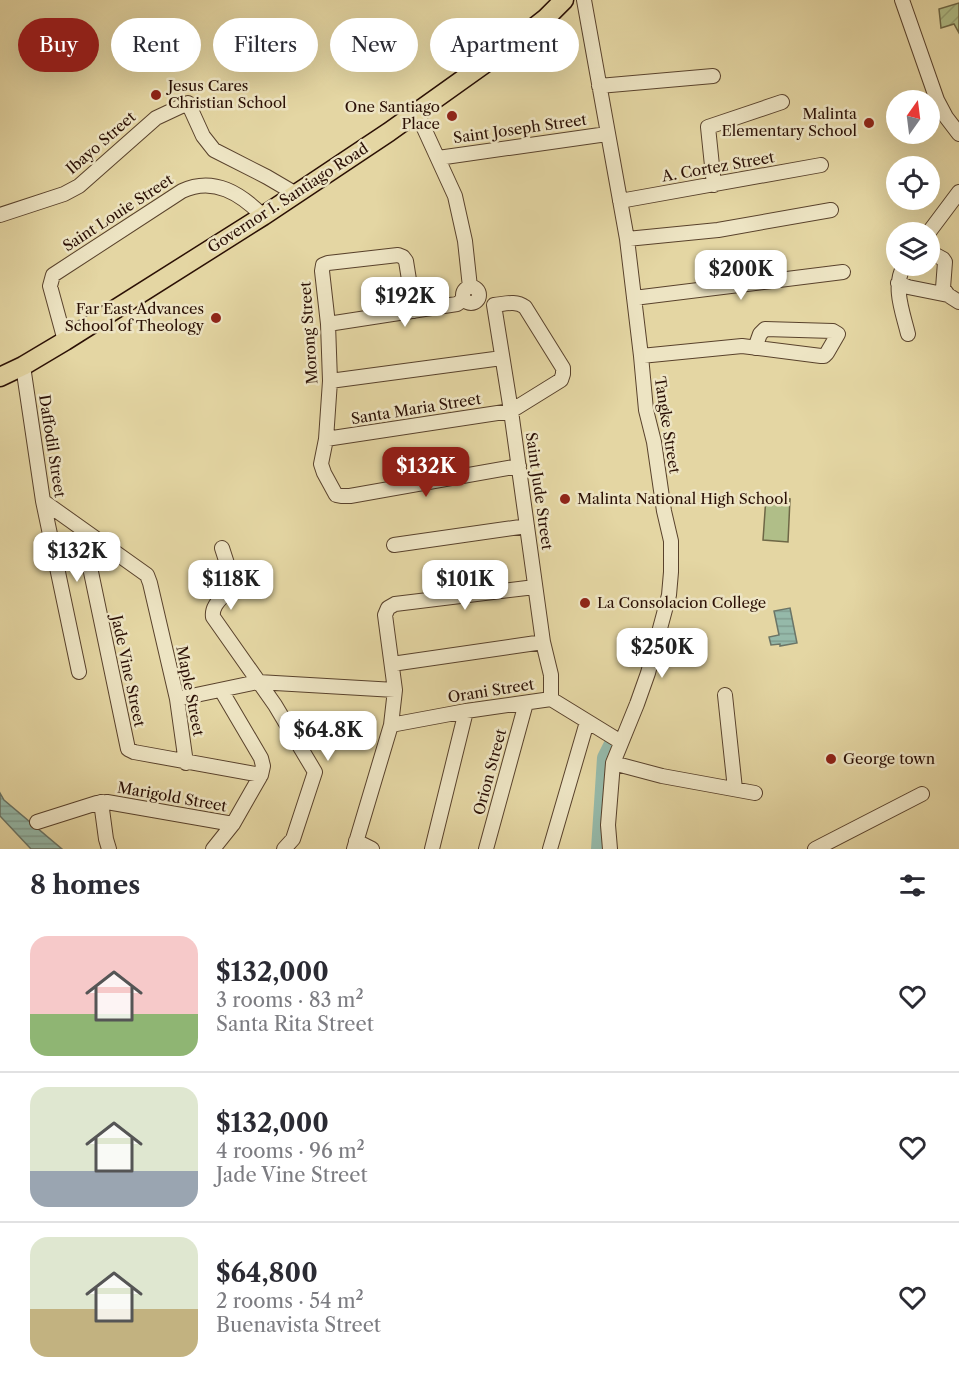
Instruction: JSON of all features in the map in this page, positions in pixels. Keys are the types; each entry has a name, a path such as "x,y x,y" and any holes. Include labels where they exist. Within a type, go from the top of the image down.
{"main road":[{"name":"Governor I. Santiago Road","path":"1,372 23,366 65,341 263,216 417,113 536,25 564,0"}],"street":[{"name":"Tangke Street","path":"584,0 627,239 646,410 654,442 664,511 671,541 669,595 648,673 613,763 608,825 610,849"},
{"path":"902,0 937,100 959,135"},
{"path":"598,86 713,76"},
{"path":"714,185 708,128 782,102"},
{"name":"Ibayo Street","path":"0,215 64,194 79,186 156,118 188,103 203,136 214,150 296,194"},
{"path":"417,113 455,196 465,241 471,295"},
{"name":"Saint Joseph Street","path":"438,158 607,134"},
{"name":"A. Cortez Street","path":"620,201 821,165"},
{"name":"Saint Louie Street","path":"65,341 50,286 53,275 182,191 196,185 220,187 249,202 263,216"},
{"path":"936,222 959,192"},
{"path":"627,239 718,230 831,210"},
{"name":"Morong Street","path":"414,311 406,261 403,257 398,255 323,265 330,381 326,439 321,464 336,495 350,496 519,466"},
{"path":"940,257 945,261 943,288 954,299"},
{"path":"634,298 843,272"},
{"path":"900,276 899,298 908,334"},
{"path":"898,283 954,299"},
{"path":"471,295 494,305 517,303 525,307 563,368 564,374 561,380 511,411"},
{"path":"328,324 457,304 471,295"},
{"name":"Saint Jude Street","path":"494,305 543,642 551,675 551,699"},
{"path":"641,356 742,346 755,348 821,356 826,354 838,335 835,332 765,329 760,334 755,348"},
{"path":"330,381 502,358"},
{"name":"Daffodil Street","path":"23,366 43,501 79,672"},
{"name":"Santa Maria Street","path":"326,439 511,411"},
{"name":"Maple Street","path":"43,501 147,575 177,699 186,763"},
{"path":"394,545 527,526"},
{"name":"Jade Vine Street","path":"82,529 128,749 186,763"},
{"path":"222,548 232,585 214,605 213,617 281,716 315,772 292,846"},
{"path":"372,849 355,845 392,725 395,690 385,615 388,608 395,604 535,587"},
{"path":"392,664 543,642"},
{"path":"177,699 258,682 395,690"},
{"path":"213,849 233,824 261,775 263,766 261,758 221,690"},
{"path":"725,694 735,789"},
{"name":"Orani Street","path":"392,725 466,711 551,699 621,742"},
{"name":"Orion Street","path":"486,849 526,703"},
{"path":"432,849 466,711"},
{"path":"550,849 587,722"},
{"path":"186,763 261,775"},
{"path":"613,763 662,776 756,793"},
{"path":"815,849 922,794"},
{"path":"101,802 105,839 109,849"},
{"name":"Marigold Street","path":"37,822 107,802 233,824"}],"green space":[{"path":"959,3 959,33 954,24 941,28 939,9"},
{"path":"766,497 790,499 788,542 763,540"}],"shaded area":[{"path":"790,608 797,643 771,645 769,637 779,635 774,611"},
{"path":"0,793 4,800 62,849 31,849 0,816"}],"waterway":[{"path":"600,849 606,758 614,742"}],"place":[{"name":"Jesus Cares Christian School","path":"156,95"},
{"name":"One Santiago Place","path":"452,116"},
{"name":"Malinta Elementary School","path":"869,123"},
{"name":"Far East Advances School of Theology","path":"216,318"},
{"name":"Malinta National High School","path":"565,499"},
{"name":"La Consolacion College","path":"585,603"},
{"name":"George town","path":"831,759"}]}
